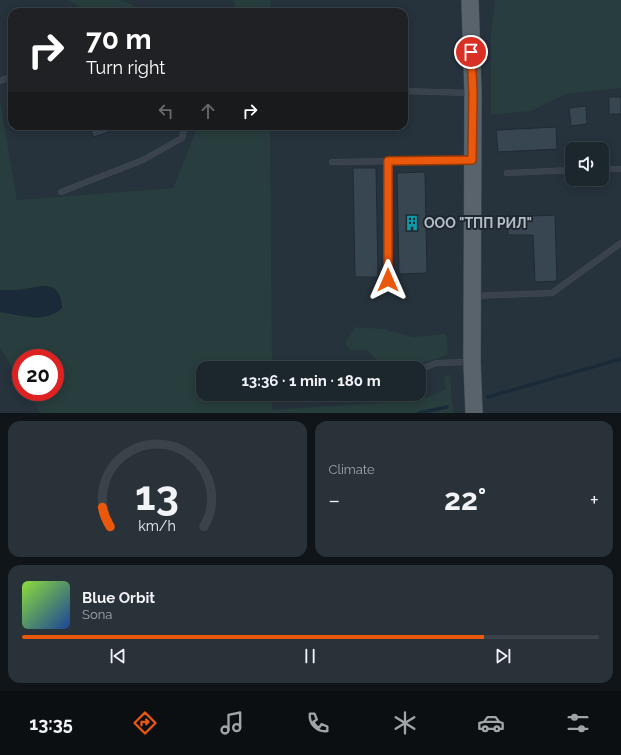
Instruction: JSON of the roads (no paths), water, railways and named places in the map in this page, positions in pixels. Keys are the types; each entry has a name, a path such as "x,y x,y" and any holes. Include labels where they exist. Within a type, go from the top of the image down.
{"main road":[{"path":"470,0 473,93 472,362 474,413"}],"lane":[{"path":"408,90 473,93"},
{"path":"61,192 143,160 182,138 184,130"},
{"path":"332,162 472,160"},
{"path":"388,161 388,280"},
{"path":"609,169 621,168"},
{"path":"507,173 565,170"},
{"path":"472,296 552,293 621,243"},
{"path":"426,367 436,363 472,362"}],"water":[{"path":"49,286 60,295 62,308 55,313 48,316 32,317 0,312 0,290 17,290"}],"waterway":[{"path":"488,397 621,359"},
{"path":"419,413 447,407"}],"place":[{"name":"ООО \"ТПП РИЛ\"","path":"412,223"}]}
